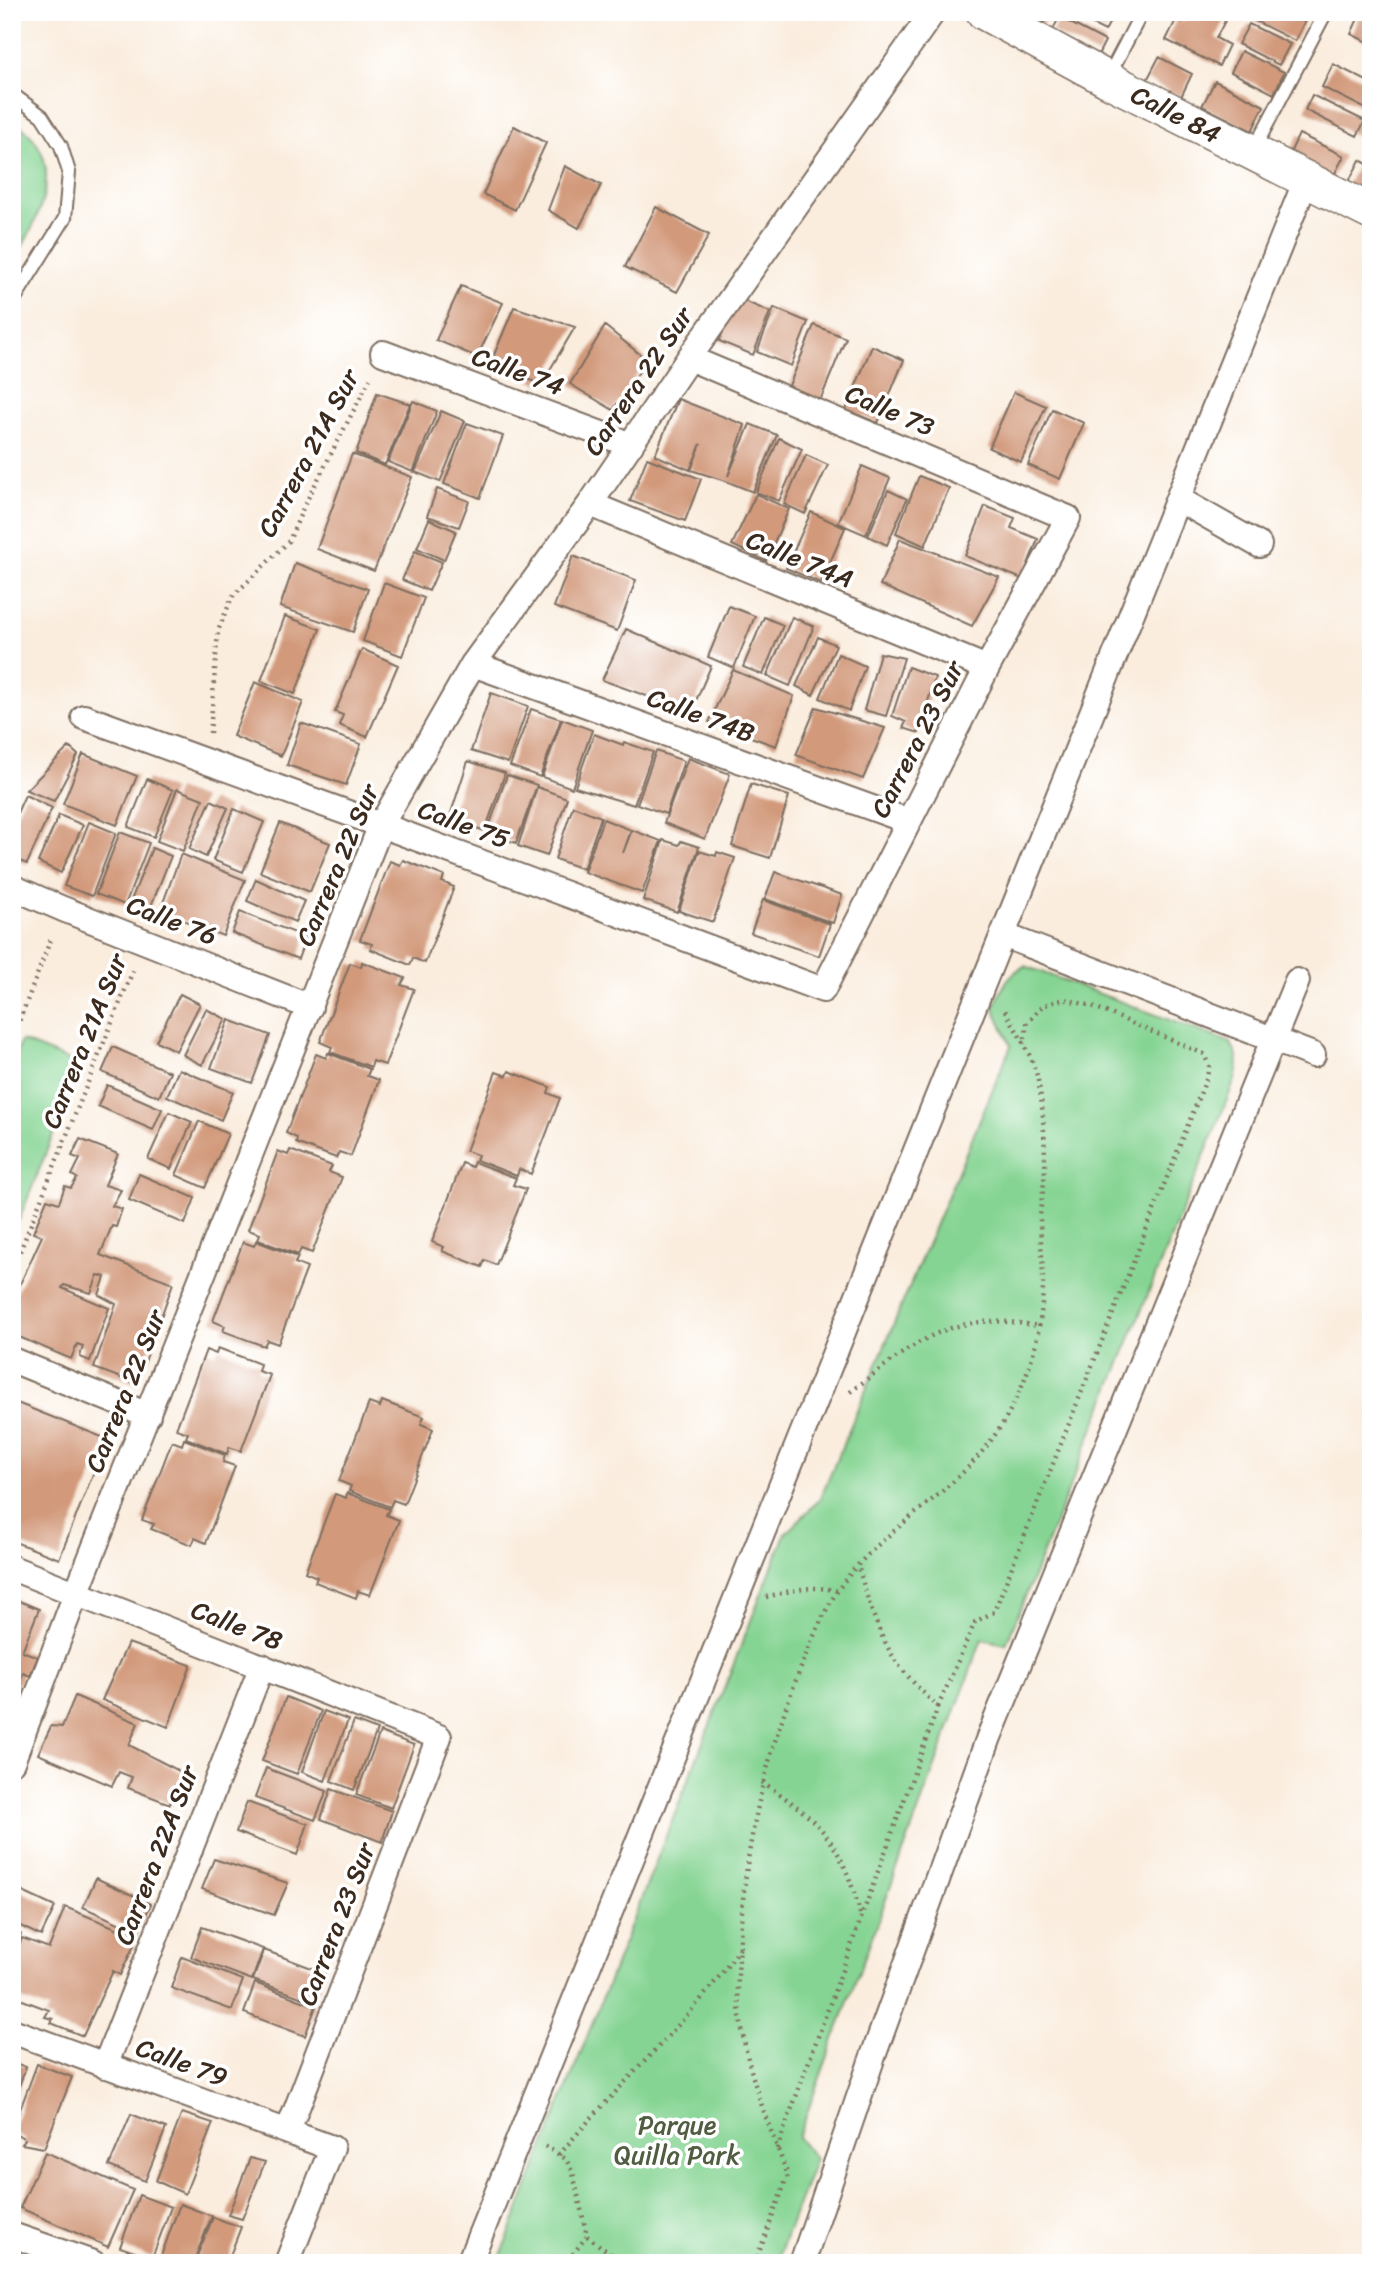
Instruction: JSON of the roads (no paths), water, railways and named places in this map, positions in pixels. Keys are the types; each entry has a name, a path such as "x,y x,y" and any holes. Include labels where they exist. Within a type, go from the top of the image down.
{"street":[{"name":"Carrera 22 Sur","path":"12,1762 381,825 473,664 590,504 689,358 933,12"},
{"name":"Calle 84","path":"984,12 1107,79 1371,212"},
{"path":"470,2263 1306,180"},
{"name":"Calle 74","path":"383,353 631,445"},
{"name":"Calle 73","path":"689,358 1068,518"},
{"path":"1178,499 1259,545"},
{"name":"Calle 74A","path":"590,504 987,668"},
{"name":"Carrera 23 Sur","path":"823,990 987,668 1068,518"},
{"name":"Calle 74B","path":"473,664 908,821"},
{"name":"Calle 75","path":"84,717 823,990"},
{"name":"Calle 76","path":"12,887 310,1007"},
{"path":"1003,935 1313,1055"},
{"path":"802,2263 872,2059 989,1737 1297,981"},
{"path":"12,1360 148,1415"},
{"name":"Calle 78","path":"12,1569 439,1737"},
{"name":"Carrera 22A Sur","path":"105,2066 262,1666"},
{"name":"Carrera 23 Sur","path":"288,2132 439,1737"},
{"name":"Calle 79","path":"12,2031 332,2148 287,2263"},
{"path":"12,2235 93,2263"}],"lane":[{"path":"1107,79 1143,12"},
{"path":"1253,153 1326,12"},
{"path":"12,94 41,116 61,146 69,172 65,218 12,303"}],"park label":[{"name":"Parque Quilla Park","path":"677,2140"}]}
